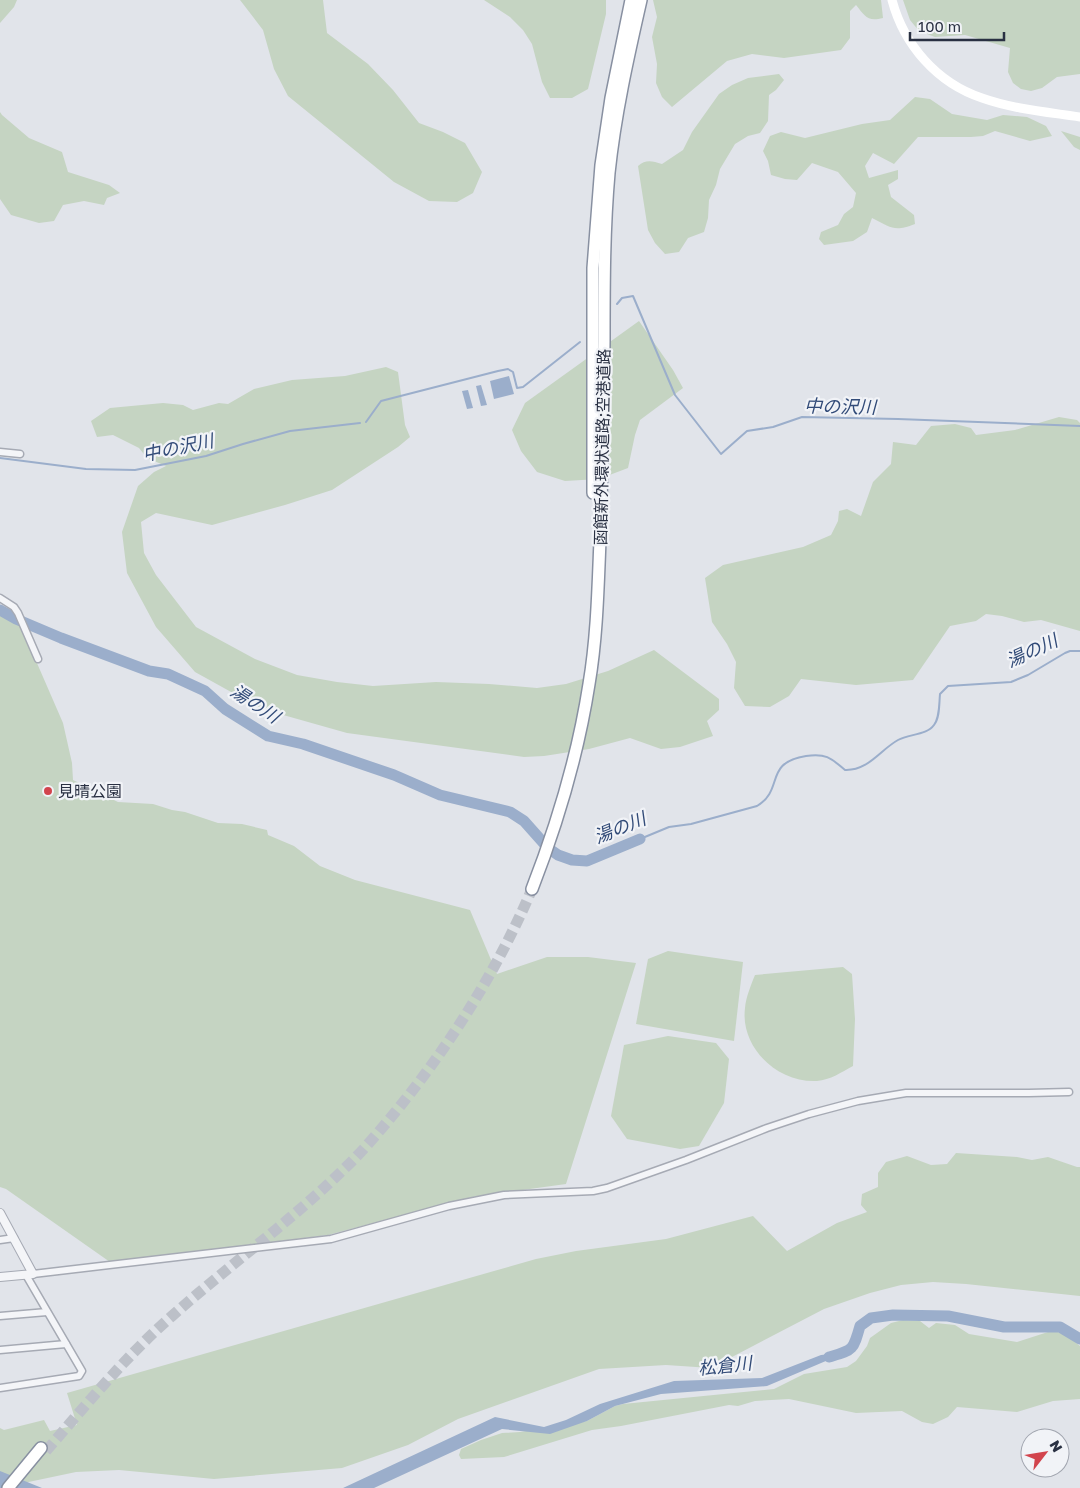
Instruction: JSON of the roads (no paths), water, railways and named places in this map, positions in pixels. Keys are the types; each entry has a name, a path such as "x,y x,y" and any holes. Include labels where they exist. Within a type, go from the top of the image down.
{"highway":[{"name":"函館新外環状道路;空港道路","path":"551,830 576,726 590,636 593,591 593,268 601,165 610,98 631,0"},
{"name":"函館新外環状道路;空港道路","path":"529,887 569,780 582,728 590,684 595,637 600,545 604,267 609,174 617,115 641,0"},
{"path":"8,1488 43,1450"},
{"path":"15,1488 29,1467"}],"main road":[{"path":"892,0 896,16 913,47 926,62 952,84 982,98 1019,108 1080,117"}],"street":[{"path":"0,452 20,454"},
{"path":"0,598 14,607 18,613 38,659"},
{"path":"0,1277 331,1239 449,1206 504,1195 593,1191 607,1188 800,1117 884,1096 906,1093 1069,1092"},
{"path":"0,1213 14,1238 47,1312 81,1369 79,1376 0,1388"},
{"path":"0,1240 14,1238"},
{"path":"0,1316 47,1312"},
{"path":"0,1350 66,1344"}],"water":[{"path":"509,376 514,394 494,399 490,381"},
{"path":"481,385 487,405 481,406 476,386"},
{"path":"468,390 473,408 467,409 462,391"},
{"path":"847,1352 767,1386 661,1394 615,1406 587,1421 550,1434 502,1429 374,1488 343,1488 495,1417 544,1427 566,1420 600,1404 674,1381 762,1378 821,1355"},
{"path":"0,1471 42,1488 0,1488"}],"waterway":[{"name":"中の沢川","path":"617,304 622,298 633,296 675,395 721,454 747,431 773,427 802,417 1080,426"},
{"name":"中の沢川","path":"366,422 381,401 498,371 508,369 513,372 517,388 523,387 580,342"},
{"name":"中の沢川","path":"0,458 86,469 135,470 206,456 290,431 360,423"},
{"name":"湯の川","path":"0,610 16,619 61,638 149,671 168,674 205,691 225,709 268,736 303,744 394,775 440,795 510,812 524,821 548,848 558,855 572,860 587,861 640,839"},
{"name":"湯の川","path":"640,839 669,827 691,824 757,806 770,792 779,770 784,764 793,759 819,755 828,757 845,770 860,767 867,764 898,740 922,733 931,728 937,718 940,694 948,686 1011,682 1028,675 1065,653 1080,651"},
{"name":"松倉川","path":"829,1357 848,1351 856,1340 860,1326 871,1318 893,1315 948,1316 1004,1327 1060,1327 1080,1339"}],"tunnel":[{"path":"46,1451 138,1348 193,1298 302,1207 350,1163 375,1136 433,1063 470,1007 503,949 532,889"}],"place":[{"name":"見晴公園","path":"48,791"}]}
